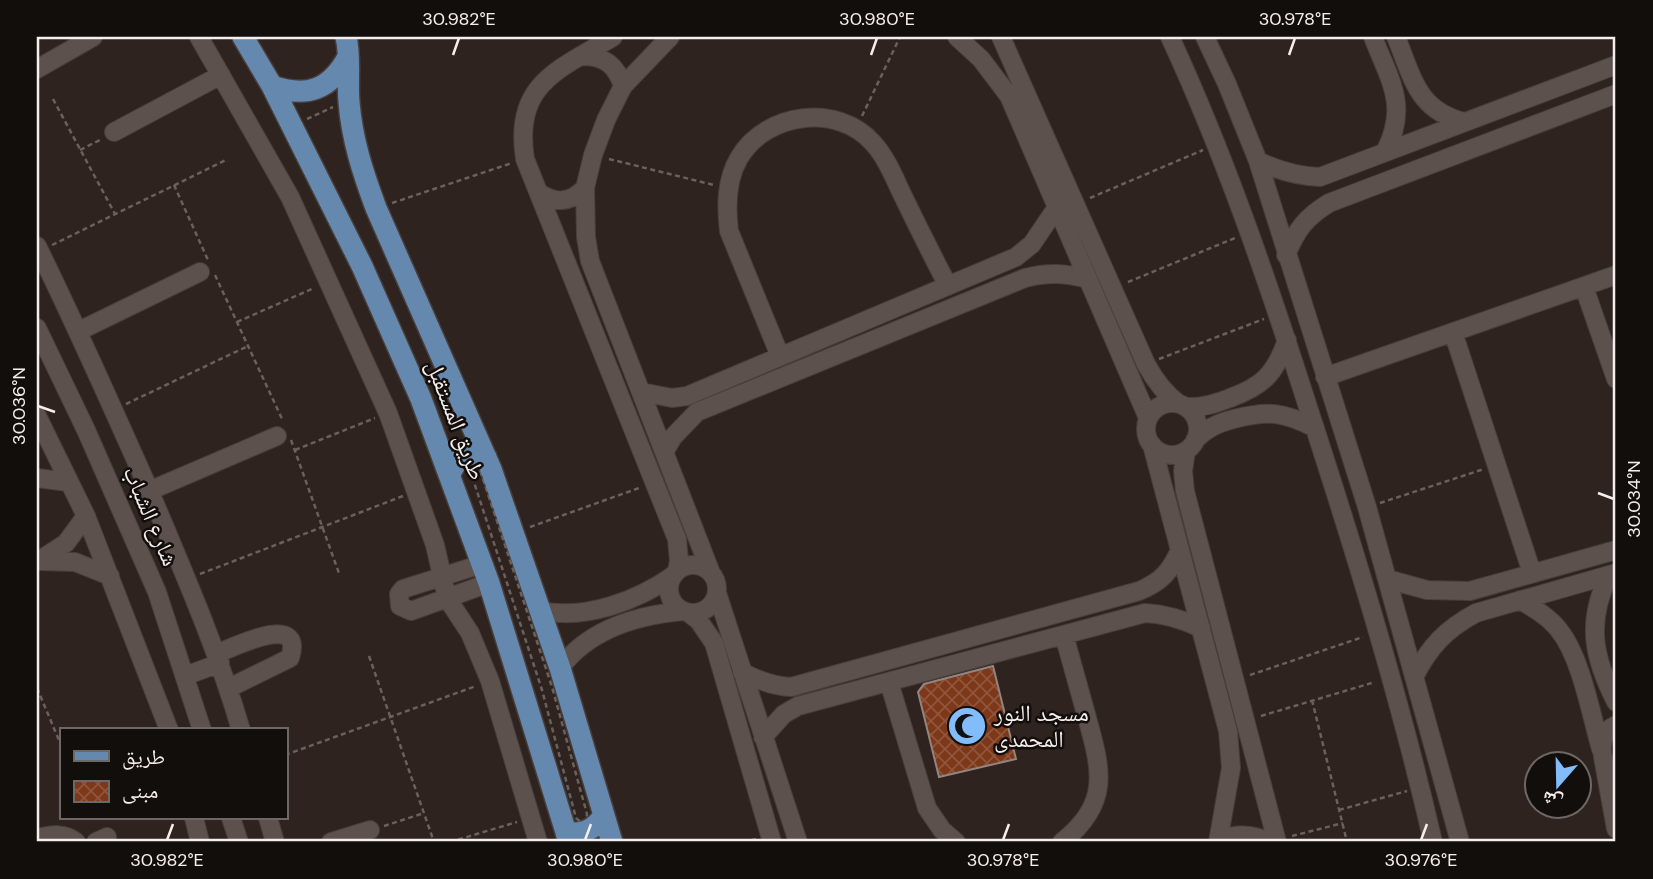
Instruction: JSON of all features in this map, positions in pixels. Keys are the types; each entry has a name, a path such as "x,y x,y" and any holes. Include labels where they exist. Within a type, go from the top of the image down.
{"main road":[{"name":"طريق المستقبل","path":"243,37 272,86 362,266 421,399 534,693 568,838"},
{"name":"طريق المستقبل","path":"350,44 349,100 354,141 376,208 486,457 514,533 541,611 556,677 612,842"},
{"path":"272,86 290,92 308,91 325,85 340,73 350,44"},
{"path":"450,475 453,465 468,454 478,453 486,457"},
{"path":"568,838 585,832 600,822 604,815"}],"street":[{"path":"37,69 93,37"},
{"path":"199,37 290,197 388,413 435,545 447,598 470,633 490,681 538,842"},
{"path":"613,37 549,75 534,93 525,113 522,136 525,159 677,540 679,561 669,585 670,596 675,605 699,621 715,643 772,842"},
{"path":"670,37 623,86 606,120 584,188 586,237 590,261 716,583 797,842"},
{"path":"957,37 981,59 1009,96 1113,289 1146,364 1160,387 1197,422 1190,445 1185,491 1274,842"},
{"path":"1001,37 1066,205 1088,279 1148,418 1146,432 1152,445 1228,731 1231,768 1219,841 1235,835 1251,835 1274,842"},
{"path":"1170,37 1251,231 1287,340 1378,632 1432,839 1458,835 1367,507 1258,162 1205,37"},
{"path":"1373,37 1397,99 1396,127 1385,152"},
{"path":"1396,37 1418,89 1429,106 1445,117 1464,122"},
{"path":"582,55 596,55 609,62 619,73 623,86"},
{"path":"1258,162 1288,173 1320,177 1616,65"},
{"path":"114,132 221,75"},
{"path":"1565,84 1575,110"},
{"path":"1286,255 1296,232 1310,215 1329,203 1616,94"},
{"path":"780,356 729,231 726,210 728,189 739,158 762,133 792,119 825,117 857,128 874,144 887,163 947,286"},
{"path":"539,193 550,200 563,202 575,197 584,188"},
{"path":"641,392 672,398 687,396 1016,257 1032,244 1066,205"},
{"path":"38,249 79,331 187,579 229,688 240,728"},
{"path":"994,266 1003,287"},
{"path":"79,331 200,272"},
{"path":"664,452 673,436 696,412 1003,287 1046,273 1067,273 1088,279"},
{"path":"1325,377 1616,275"},
{"path":"1584,286 1616,379"},
{"path":"867,320 876,339"},
{"name":"شارع الشباب","path":"37,328 157,592 201,728"},
{"path":"1453,332 1532,573"},
{"path":"1148,418 1161,405 1211,405 1252,390 1268,377 1280,360 1287,340"},
{"path":"1152,445 1168,454 1190,445 1205,430 1216,424 1259,412 1287,416 1315,428"},
{"path":"37,416 86,516 168,728"},
{"path":"149,491 277,436"},
{"path":"37,459 49,442"},
{"path":"37,478 68,482"},
{"path":"1335,489 1359,482"},
{"path":"38,561 66,543 86,516"},
{"path":"742,672 757,681 791,687 1139,591 1157,583 1172,569 1180,550"},
{"path":"1387,579 1427,590 1470,591 1616,550"},
{"path":"38,561 75,562 110,576"},
{"path":"541,611 557,614 593,610 654,589 686,566 695,565 711,573"},
{"path":"486,573 447,598 411,611 400,606 399,594 403,589 441,577 486,573"},
{"path":"1414,677 1431,647 1455,624 1476,613 1613,574"},
{"path":"1613,574 1598,598 1594,622 1596,647 1606,681 1616,702"},
{"path":"556,677 570,654 599,632 662,613 707,609 717,593"},
{"path":"1520,600 1541,613 1559,630 1573,651 1602,753 1616,829"},
{"path":"763,737 778,719 798,706 1144,613 1164,614 1201,628"},
{"path":"185,676 272,633 282,633 290,639 293,649 290,658 229,688"},
{"path":"985,633 992,654"},
{"path":"1062,842 1078,829 1092,809 1099,786 1099,761 1064,635"},
{"path":"889,682 927,808 942,830 956,842"},
{"path":"1616,725 1611,727 1604,737 1602,753 1610,767 1616,771"},
{"path":"194,820 200,842"},
{"path":"232,820 239,842"},
{"path":"269,820 275,842"},
{"path":"331,842 370,830"},
{"path":"37,838 54,834 76,842"}],"path":[{"path":"857,128 900,37"},
{"path":"53,99 115,214"},
{"path":"292,126 349,100"},
{"path":"80,150 114,132"},
{"path":"1066,205 1216,144"},
{"path":"593,155 728,189"},
{"path":"376,208 525,159"},
{"path":"38,249 226,160"},
{"path":"174,186 295,450 340,576"},
{"path":"1113,289 1251,231"},
{"path":"237,322 329,281"},
{"path":"1146,364 1278,314"},
{"path":"114,410 248,346"},
{"path":"295,450 388,413"},
{"path":"1367,507 1497,465"},
{"path":"473,467 481,473 556,677 587,814 583,823 576,818 534,693 471,473 473,467"},
{"path":"514,533 655,482"},
{"path":"187,579 416,491"},
{"path":"1233,681 1378,632"},
{"path":"369,656 434,842"},
{"path":"534,693 556,677"},
{"path":"1244,721 1390,677"},
{"path":"287,754 490,681"},
{"path":"37,688 60,743"},
{"path":"1312,700 1347,842"},
{"path":"1339,810 1419,788"},
{"path":"370,830 424,813"},
{"path":"450,842 531,817"},
{"path":"1274,842 1343,823"}],"building":[{"name":"مسجد النور المحمدى","path":"993,666 1016,759 939,777 918,692 924,684"}],"place":[{"name":"مسجد النور المحمدى","path":"967,726"}]}
